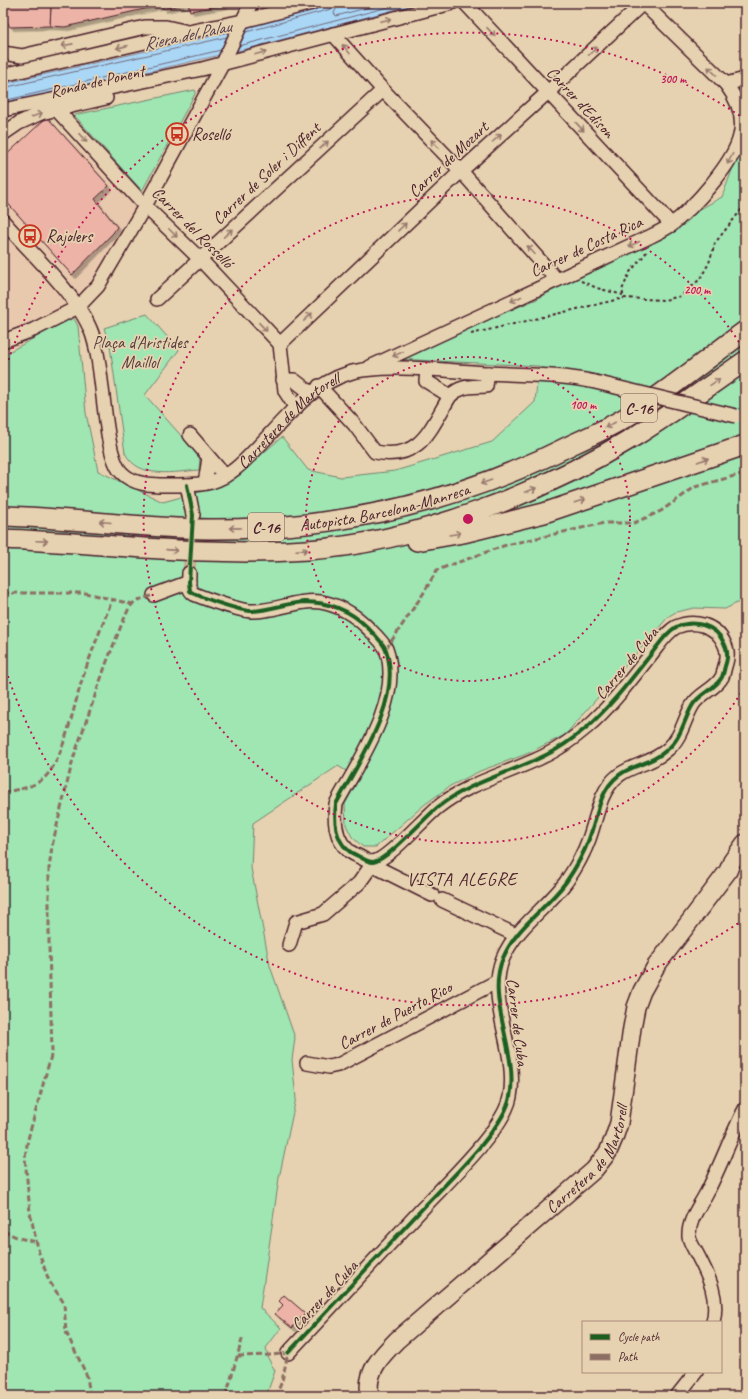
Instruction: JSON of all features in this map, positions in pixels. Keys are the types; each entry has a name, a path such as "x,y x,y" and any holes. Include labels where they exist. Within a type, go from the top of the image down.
{"highway":[{"name":"Autopista Barcelona-Manresa","path":"3,516 208,529 257,528 324,522 394,511 438,499 522,469 632,414 745,331"},
{"name":"Autopista Barcelona-Manresa","path":"3,539 214,553 309,550 360,544 425,528 489,507 550,482 638,434 745,361"},
{"path":"360,544 406,542 463,533 544,513 745,445"}],"main road":[{"name":"Carretera de Martorell","path":"370,1396 370,1375 381,1356 397,1340 574,1189 602,1161 614,1138 619,1123 632,1028 636,1007 642,991 656,966 728,871 732,861 745,843"},
{"name":"Carretera de Martorell","path":"728,871 736,866 745,855"}],"street":[{"path":"3,341 33,330 78,307 98,286 145,206 225,59 252,3"},
{"name":"Ronda de Ponent","path":"3,76 188,32 241,24 312,3"},
{"name":"Ronda de Ponent","path":"3,134 32,116 56,109 178,82 225,59 333,34 452,3"},
{"name":"Carrer d'Edison","path":"465,3 672,225"},
{"name":"Carrer de Mozart","path":"280,344 460,170 548,92 643,3"},
{"name":"Carrer de Costa Rica","path":"362,370 641,241 672,225 707,190 727,164 740,136 739,106 736,98 726,84 643,3"},
{"name":"Ronda de Ponent","path":"3,53 22,56 145,27 166,27 188,32"},
{"path":"333,34 383,90 460,170 557,280"},
{"name":"Ronda de Ponent","path":"3,110 202,69"},
{"path":"726,84 745,79"},
{"name":"Carrer de Soler i Diffent","path":"157,299 383,90"},
{"name":"Carrer del Rosselló","path":"56,109 145,206 200,259 280,344"},
{"name":"Carretera de Martorell","path":"3,221 78,307 92,332 99,357 111,451 116,465 124,474 139,483 187,485 205,483 225,476 242,463 315,389 344,375 362,370 385,368 561,377 595,382 740,417"},
{"path":"280,344 285,391 296,408"},
{"path":"427,370 426,381 450,396"},
{"path":"283,380 294,380 315,389 354,424 375,452 390,455 410,450 420,444 450,396 456,390 466,386 486,386 488,373"},
{"path":"190,435 225,476"},
{"path":"205,483 209,458"},
{"path":"187,485 193,515"},
{"path":"154,595 189,578 190,591 194,594 252,612 302,602 322,602 341,608 361,621 386,649 390,686 387,703 378,725 336,804 334,817 336,831 346,849 437,898 516,935"},
{"name":"Carrer de Cuba","path":"288,1353 458,1170 502,1118 510,1098 512,1077 496,982 504,954 516,935 553,899 568,878 588,844 603,797 611,783 620,773 633,766 657,758 671,747 682,730 693,704 699,695 716,685 721,678 728,656 725,645 719,634 702,624 689,623 672,629 614,699 588,726 546,756 457,794 436,808 386,855 373,864 359,883 323,914 296,922 289,945"},
{"name":"Carrer de Puerto Rico","path":"307,1063 329,1068 338,1065 496,982"},
{"path":"712,1321 716,1302 707,1271 689,1238 690,1230 695,1212 707,1192 745,1109"},
{"path":"678,1396 695,1373"}],"path":[{"path":"578,280 623,297 664,300 681,296 700,279 709,263 715,243 745,205"},
{"path":"623,297 622,290 630,272 646,253 641,241"},
{"path":"470,334 623,297"}],"shaded area":[{"path":"48,109 47,117 141,207 73,317 3,355 3,145"}],"green space":[{"path":"195,90 196,92 142,191 74,115"},
{"path":"745,135 745,599 725,609 694,608 676,612 669,616 565,735 524,755 480,771 450,786 424,805 376,847 363,847 352,837 346,825 345,804 359,779 338,766 253,823 251,868 270,966 295,1038 292,1060 296,1098 279,1178 260,1308 281,1328 266,1348 269,1360 275,1371 266,1396 3,1396 3,355 73,317 78,326 86,413 98,471 163,502 218,487 236,476 282,437 308,470 341,477 395,471 492,442 535,402 539,366 395,359 537,299 722,197"},
{"name":"Plaça d'Aristides Maillol","path":"147,314 179,350 145,395 200,457 199,470 168,473 148,471 131,462 125,453 110,346 104,328"}],"water":[{"name":"Riera del Palau","path":"337,3 420,3 250,48 3,105 3,84 216,35"}],"building":[{"path":"5,3 53,3 58,5 4,5"},
{"path":"59,3 188,3 163,9 162,5 65,27 50,26 51,5 58,5"},
{"path":"188,3 224,3 224,5 190,11"},
{"path":"4,5 51,5 50,26 10,27 3,15"},
{"path":"47,117 109,186 95,199 117,227 72,275 3,198 3,168 6,166 3,163 3,158"},
{"path":"284,1295 305,1313 292,1328 275,1314 283,1305 279,1301"}],"tunnel":[{"path":"189,573 193,521"}],"marked path":[{"path":"386,649 423,594 437,570 506,545 604,523 634,523 661,511 695,487 745,473"},
{"path":"3,593 85,593 132,604"},
{"path":"90,1396 87,1376 66,1332 64,1303 49,1281 39,1253 30,1213 25,1157 28,1139 52,1052 49,946 49,869 52,846 73,759 106,664 121,626 129,608 135,601 154,595"},
{"path":"3,792 34,785 43,779 50,771 62,747 85,670 112,600"},
{"path":"3,1231 19,1238 37,1242"},
{"path":"226,1396 243,1336"},
{"path":"238,1356 288,1353 282,1381 276,1396"}],"cycle path":[{"path":"187,485 193,515 189,582 190,591 221,604 248,611 304,602 330,605 346,612 360,621 385,647 390,669 389,689 384,709 376,730 336,804 335,810 335,822 340,840 348,850 369,862 380,860 388,854 432,812 450,798 477,784 546,755 572,739 604,711 664,637 676,627 697,624 710,628 720,637 727,653 727,660 722,677 692,706 676,740 672,745 659,756 624,772 608,786 602,798 587,844 573,872 558,892 523,927 503,958 499,974 498,991 512,1080 510,1097 506,1110 473,1155 288,1353"}],"place":[{"name":"Roselló","path":"177,134"},
{"name":"Rajolers","path":"30,236"}],"district":[{"name":"VISTA ALEGRE","path":"462,879"}]}
